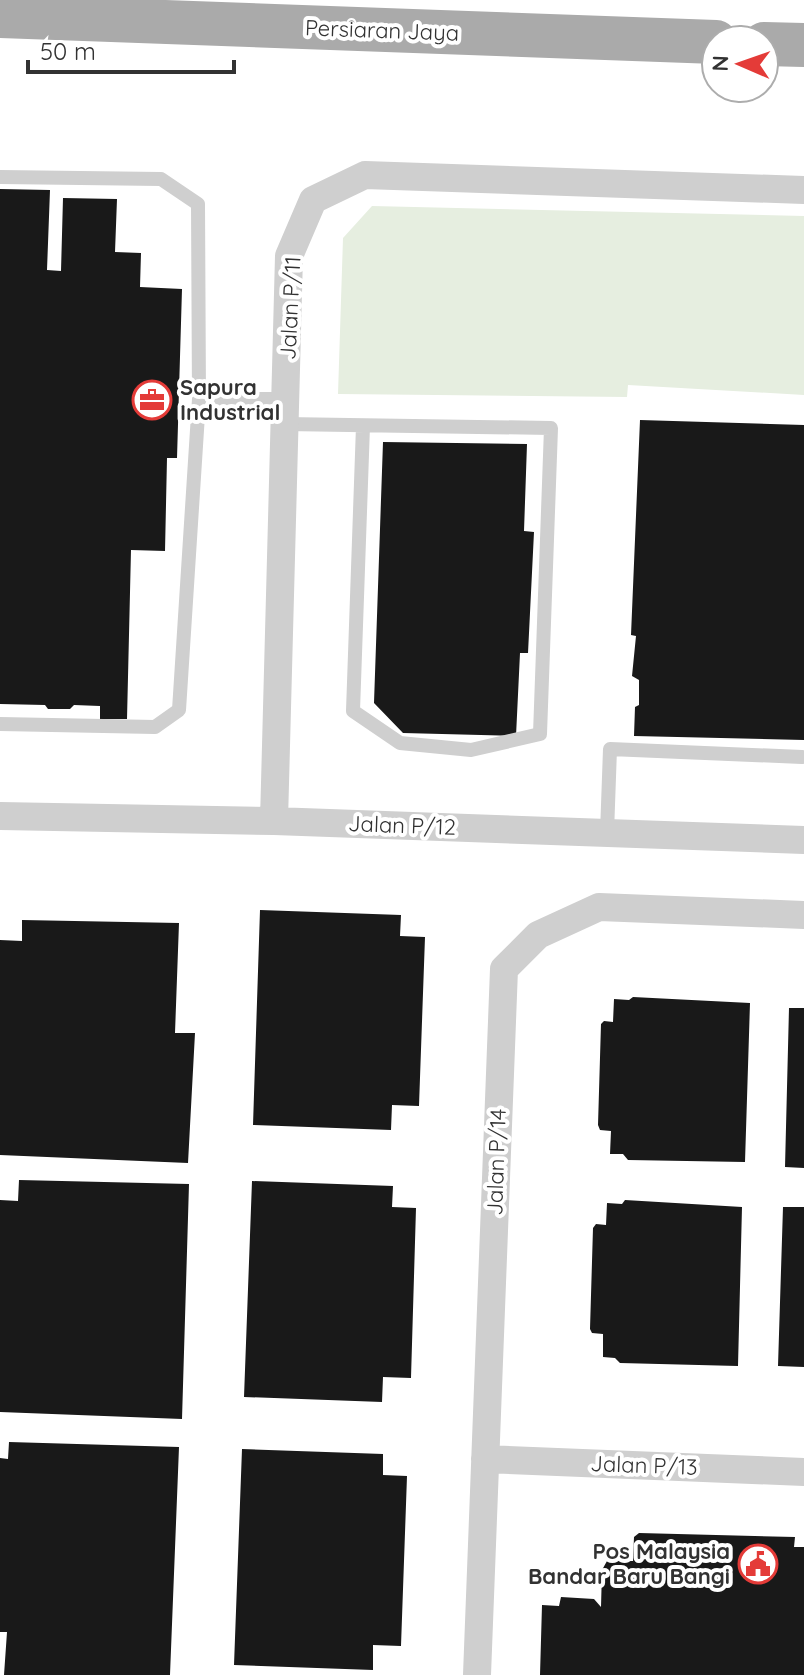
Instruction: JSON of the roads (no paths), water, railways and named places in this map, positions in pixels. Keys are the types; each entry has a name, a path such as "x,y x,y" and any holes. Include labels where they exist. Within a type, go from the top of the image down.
{"main road":[{"name":"Persiaran Jaya","path":"0,16 700,41"},
{"path":"780,44 804,45"}],"street":[{"name":"Jalan P/11","path":"274,821 289,256 313,200 365,175 804,190"},
{"name":"Jalan P/12","path":"0,816 274,821 804,840"},
{"name":"Jalan P/14","path":"477,1675 504,969 538,935 599,907 804,915"},
{"name":"Jalan P/13","path":"485,1459 804,1472"}],"lane":[{"path":"0,177 161,179 198,204 199,399 179,710 155,727 0,724"},
{"path":"199,399 363,426 551,428 540,734 471,750 400,743 353,711 363,426"},
{"path":"607,833 610,749 802,757"}],"place":[{"name":"Sapura Industrial","path":"152,400"},
{"name":"Pos Malaysia Bandar Baru Bangi","path":"758,1564"}]}
